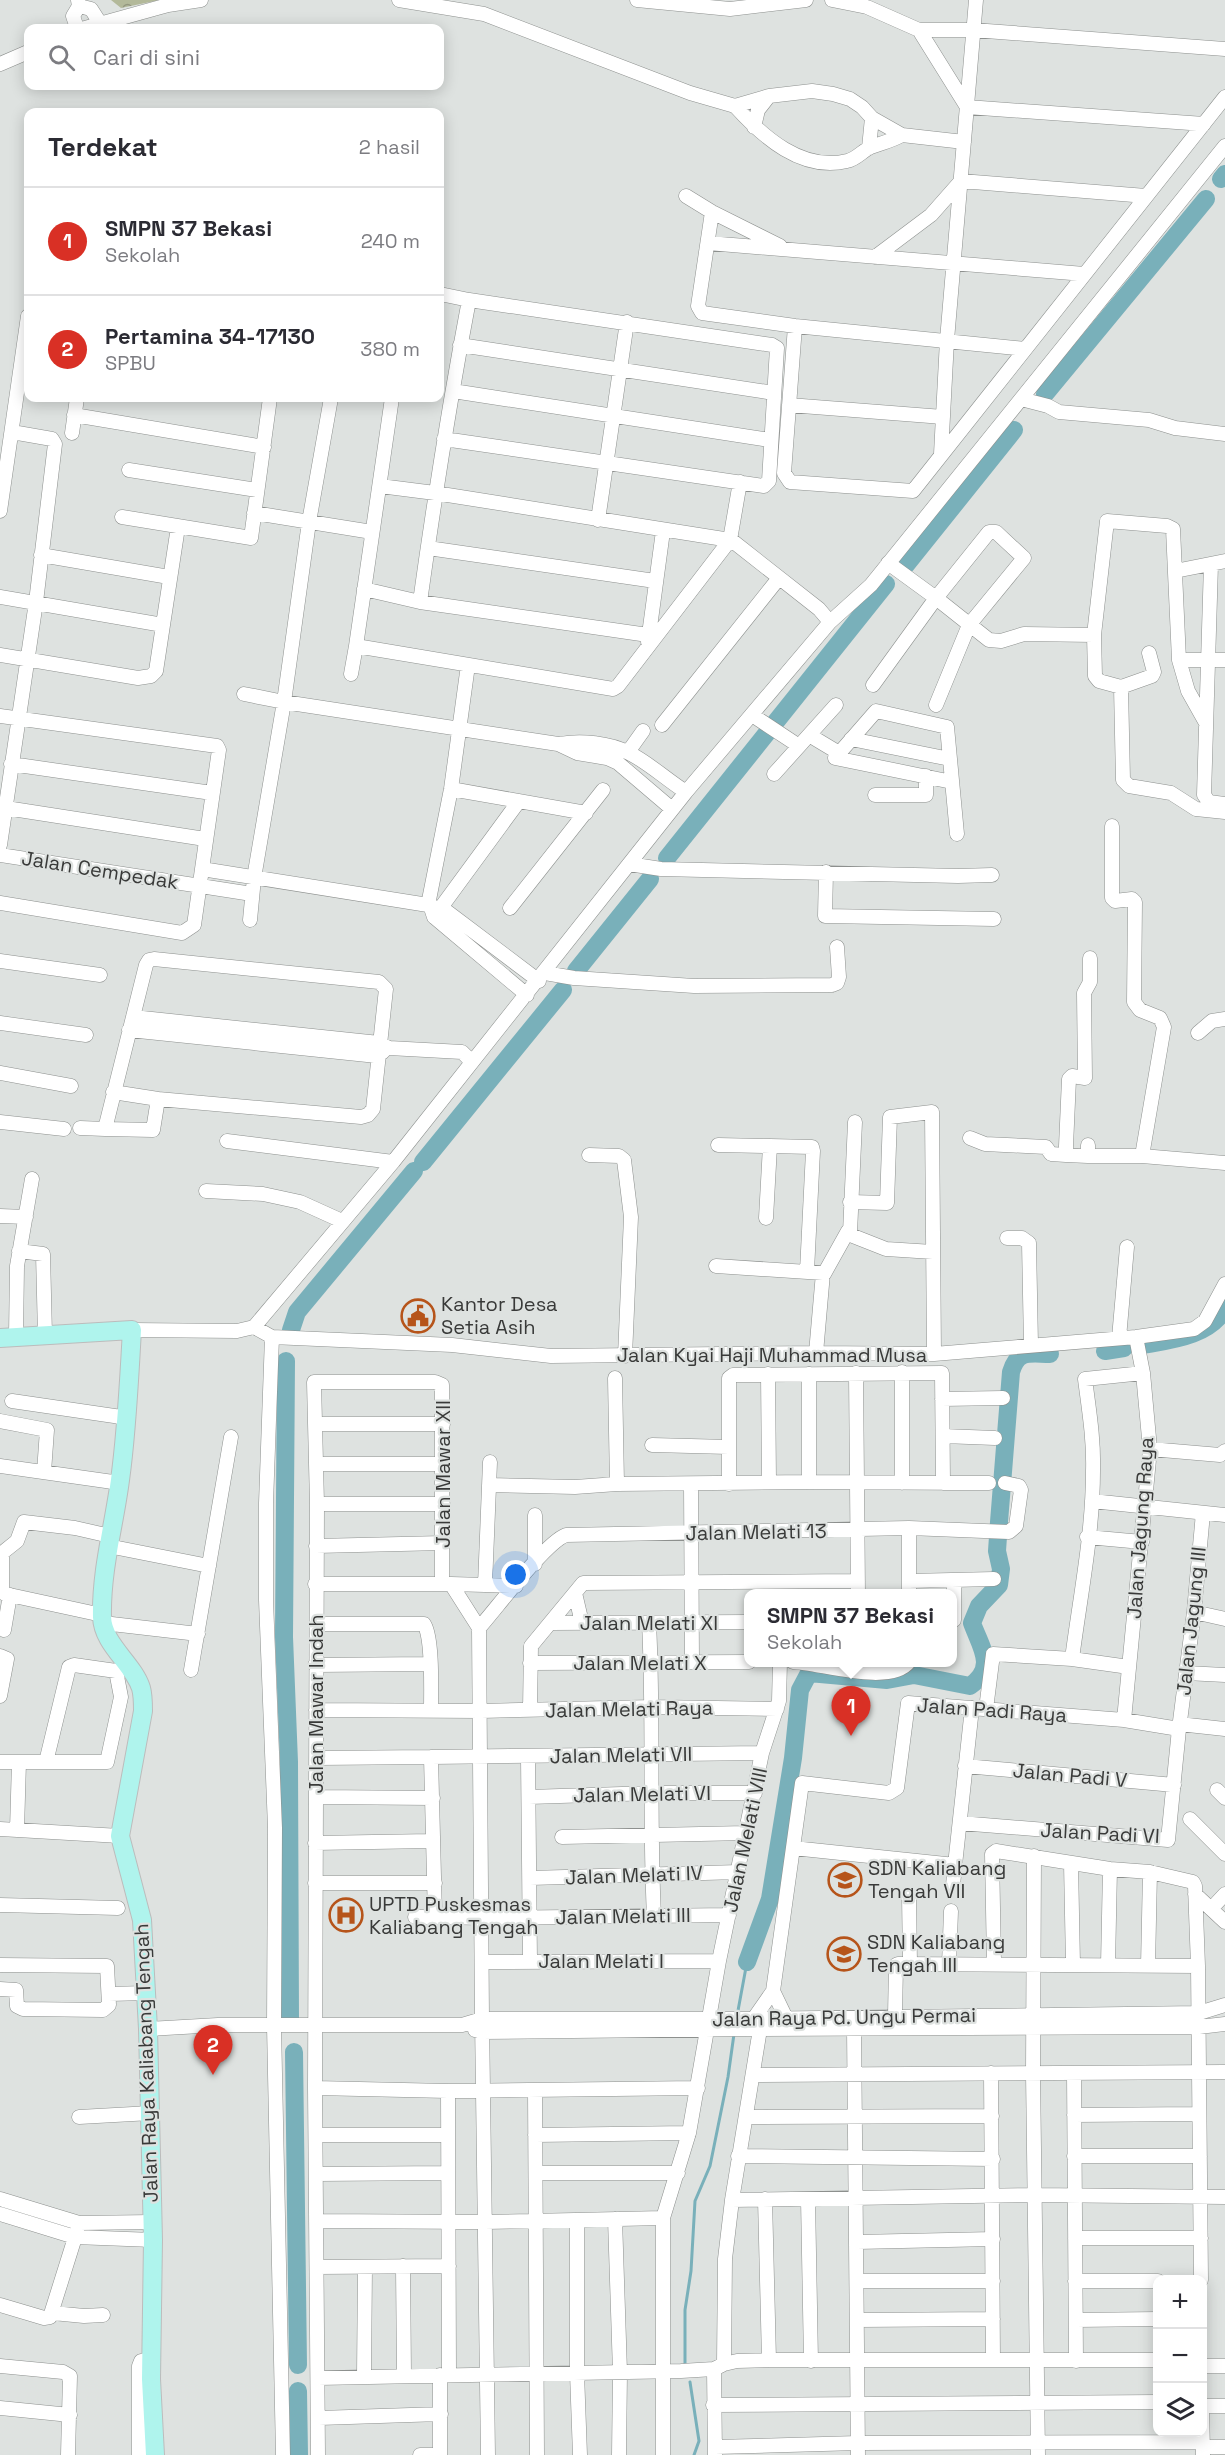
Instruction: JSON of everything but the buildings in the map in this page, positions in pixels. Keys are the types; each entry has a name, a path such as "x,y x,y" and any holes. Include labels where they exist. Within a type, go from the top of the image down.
{"main road":[{"path":"8,1337 132,1330 128,1418 120,1483 109,1541 102,1619"},
{"name":"Jalan Raya Kaliabang Tengah","path":"102,1619 104,1630 141,1687 143,1699 143,1711 120,1836 140,1910 146,1993 151,2113 152,2359 155,2455"}],"street":[{"path":"76,24 73,16 78,3 91,9 99,23 168,5 201,0"},
{"path":"399,0 484,14 690,93 735,106 754,127 788,152 814,162 849,161 869,148 892,141 902,135"},
{"path":"638,0 730,9 806,0"},
{"path":"831,0 867,7 919,30 973,30 1225,50"},
{"path":"941,454 947,340 976,0"},
{"path":"919,30 967,107"},
{"path":"0,64 24,54"},
{"path":"735,106 769,96 812,91 833,94 850,99 872,118 902,135 964,142"},
{"path":"754,127 758,110 769,96"},
{"path":"795,326 784,473 790,482 910,491 917,487 1225,97"},
{"path":"967,107 1204,124"},
{"path":"869,148 872,118"},
{"path":"254,1327 393,1162 471,1062 542,977 672,809 830,622 859,597 889,564 1225,146"},
{"path":"960,181 1146,196"},
{"path":"875,257 931,215 960,181"},
{"path":"686,196 786,250"},
{"path":"712,212 698,306 700,312 795,326 1025,349"},
{"path":"708,243 1084,274"},
{"path":"444,295 774,345 777,348 767,484 764,486 444,439"},
{"path":"420,602 435,493 469,300"},
{"path":"598,520 627,322"},
{"path":"0,511 24,345"},
{"path":"460,345 774,393"},
{"path":"453,390 770,440"},
{"path":"1022,399 1059,412 1149,420 1175,428 1225,435"},
{"path":"72,433 77,402"},
{"path":"122,517 251,538 270,402"},
{"path":"250,920 254,878 284,702 309,522 330,402"},
{"path":"351,674 391,402"},
{"path":"789,405 944,417"},
{"path":"75,415 264,447"},
{"path":"0,845 36,602 55,444 52,439 12,432"},
{"path":"129,471 257,490"},
{"path":"356,646 610,689 618,686 730,540 740,482"},
{"path":"380,486 730,540 819,609 830,622"},
{"path":"254,513 372,532"},
{"path":"1149,653 1154,672 1152,676 1121,687 1096,678 1094,635 1107,521 1171,527 1174,531 1179,660 1188,691 1206,723"},
{"path":"0,655 147,678 156,671 177,527"},
{"path":"647,650 663,531"},
{"path":"873,685 936,598 989,532 996,532 1024,558 969,625 936,705"},
{"path":"428,548 655,581"},
{"path":"41,555 169,577"},
{"path":"1175,571 1225,561"},
{"path":"889,564 993,641 1024,634 1094,635"},
{"path":"1211,564 1204,795 1209,802 1225,804"},
{"path":"662,725 779,578"},
{"path":"364,589 420,602 648,635"},
{"path":"0,597 163,625"},
{"path":"1179,660 1225,660"},
{"path":"433,909 468,665"},
{"path":"1121,687 1122,777 1124,783 1129,786 1171,793 1196,809 1225,812"},
{"path":"244,694 558,744 577,753 607,758 618,763 672,809"},
{"path":"774,774 836,705"},
{"path":"952,782 835,758 876,711 947,727 957,834"},
{"path":"752,715 799,746"},
{"path":"0,716 217,746 219,750 194,925 182,933 0,903"},
{"path":"628,752 643,731"},
{"path":"809,735 839,753"},
{"path":"851,739 950,759"},
{"path":"558,744 569,742 597,744 628,752 686,792"},
{"path":"11,764 212,793"},
{"path":"875,795 926,795 926,776"},
{"path":"451,789 586,813"},
{"path":"510,908 603,790"},
{"path":"433,909 519,801"},
{"path":"6,808 206,839"},
{"path":"1112,826 1112,898 1115,901 1132,899 1135,902 1134,1002 1140,1010 1160,1018 1164,1027 1142,1156"},
{"name":"Jalan Cempedak","path":"0,855 252,894"},
{"path":"629,864 654,868 826,873 958,876 992,874"},
{"path":"202,869 433,909 477,943 527,994"},
{"path":"826,873 825,916 994,919"},
{"path":"477,943 542,977 560,976 694,986 832,985 837,983 839,977 837,947"},
{"path":"1066,1155 1068,1081 1072,1076 1085,1078 1084,993 1090,982 1090,958"},
{"path":"105,1129 114,1092 131,1024 146,965 149,960 379,982 386,989 382,1049 373,1109 368,1115 361,1117 158,1099 114,1092"},
{"path":"0,961 100,975"},
{"path":"1198,1033 1212,1021 1225,1019"},
{"path":"0,1023 86,1035"},
{"path":"131,1024 382,1049 462,1052 471,1062"},
{"path":"0,1073 71,1086"},
{"path":"80,1128 153,1131 158,1099"},
{"path":"850,1202 887,1203 890,1117 932,1112 934,1354"},
{"path":"0,1122 64,1129"},
{"path":"816,1353 824,1274 848,1231 855,1122"},
{"path":"970,1138 985,1144 1046,1147 1051,1154 1066,1155 1088,1150 1225,1163"},
{"path":"227,1141 393,1162"},
{"path":"718,1145 809,1146 813,1149 807,1271"},
{"path":"766,1218 770,1146"},
{"path":"589,1155 619,1156 624,1160 632,1217 625,1356"},
{"path":"8,1337 32,1179"},
{"path":"207,1191 263,1194 300,1202 342,1221"},
{"path":"0,1216 26,1217"},
{"path":"848,1231 853,1236 886,1249 933,1252"},
{"path":"1007,1238 1022,1238 1029,1243 1031,1346"},
{"path":"1119,1338 1127,1247"},
{"path":"20,1251 43,1254 45,1335"},
{"path":"716,1266 824,1274"},
{"name":"Jalan Kyai Haji Muhammad Musa","path":"282,1337 452,1345 551,1356 934,1354 1136,1337 1194,1329 1205,1321 1225,1284"},
{"path":"132,1330 237,1331 254,1327 282,1337 266,1503 266,1599 275,1828 283,2455"},
{"name":"Jalan Jagung Raya","path":"1124,1720 1150,1449 1143,1373 1136,1337"},
{"path":"902,1372 902,1483"},
{"path":"729,1484 729,1378 735,1374 902,1372 941,1372 943,1483"},
{"path":"530,1710 531,1646 585,1582 692,1582 858,1587 856,1373"},
{"path":"1072,1659 1092,1502 1093,1451 1085,1379 1143,1373"},
{"path":"768,1374 769,1482"},
{"path":"809,1374 809,1482"},
{"path":"615,1378 617,1484"},
{"name":"Jalan Mawar Indah","path":"309,2027 316,1797 317,1464 314,1382"},
{"name":"Jalan Mawar XII","path":"314,1382 435,1382 442,1385 444,1389 443,1542 446,1584"},
{"path":"942,1399 1003,1398"},
{"path":"12,1401 128,1418"},
{"path":"0,1421 47,1430 45,1472"},
{"path":"316,1424 443,1424"},
{"path":"943,1436 995,1438"},
{"path":"191,1671 231,1437"},
{"path":"652,1446 729,1447"},
{"path":"1150,1449 1220,1455 1225,1451"},
{"path":"486,1585 490,1462"},
{"path":"317,1464 443,1464"},
{"path":"0,1466 120,1483"},
{"path":"489,1485 575,1487 617,1484 769,1482 989,1483"},
{"name":"Jalan Melati 13","path":"479,1628 557,1540 566,1535 909,1528 1009,1532 1016,1526 1021,1494 1019,1486 1005,1483"},
{"path":"691,1484 692,1662"},
{"path":"1092,1502 1225,1515"},
{"path":"317,1504 443,1504"},
{"name":"Jalan Jagung III","path":"1179,1727 1194,1612 1203,1513"},
{"path":"535,1515 535,1564"},
{"path":"198,1634 102,1619 2,1592 1,1553 17,1541 24,1522 75,1528 109,1541 209,1566"},
{"path":"909,1528 909,1587 954,1580 994,1580"},
{"path":"1087,1537 1142,1542"},
{"path":"316,1546 443,1542"},
{"path":"954,1580 954,1589"},
{"path":"315,1584 516,1586"},
{"path":"446,1584 479,1628 482,2025 489,2374 488,2455"},
{"path":"574,1593 582,1623"},
{"path":"4,1630 10,1595"},
{"path":"1194,1612 1225,1619"},
{"name":"Jalan Melati XI","path":"550,1623 744,1622"},
{"path":"649,1623 653,1707 654,1916"},
{"path":"316,1624 424,1624 427,1630 430,1664 431,1710"},
{"path":"953,1885 965,1766 994,1653 1072,1659 1129,1667"},
{"path":"0,1656 7,1659 0,1696"},
{"name":"Jalan Melati X","path":"530,1663 744,1662"},
{"path":"315,1665 430,1664"},
{"path":"0,1762 104,1763 108,1761 121,1696 117,1673 114,1670 69,1666 46,1762"},
{"name":"Jalan Melati VIII","path":"663,2455 663,2218 689,2133 719,1961 762,1753 777,1709 780,1667"},
{"path":"860,1668 898,1671 903,1667"},
{"path":"1186,1673 1225,1675"},
{"name":"Jalan Padi Raya","path":"744,2024 773,1991 802,1783 855,1790 890,1793 894,1791 897,1788 908,1703 1219,1729"},
{"name":"Jalan Melati Raya","path":"316,1710 481,1711 653,1707 777,1709"},
{"name":"Jalan Padi VI","path":"960,1823 1165,1841 1169,1837 1179,1727"},
{"path":"1219,1729 1225,1740"},
{"name":"Jalan Melati VII","path":"316,1758 762,1753"},
{"path":"431,1757 435,1917"},
{"path":"528,1757 530,1962"},
{"path":"17,1830 19,1762"},
{"name":"Jalan Padi V","path":"965,1766 1174,1785"},
{"name":"Jalan Melati VI","path":"529,1797 653,1793 755,1793"},
{"path":"316,1797 433,1798"},
{"path":"1190,1819 1225,1854"},
{"path":"0,1829 120,1836"},
{"path":"562,1837 746,1833"},
{"path":"315,1843 432,1841"},
{"path":"793,1848 955,1865"},
{"path":"994,1963 992,1854 996,1851 1110,1869 1150,1872 1193,1882 1199,2013 1201,2275"},
{"path":"1034,1857 1033,2073 1038,2448"},
{"path":"1071,1863 1073,1965"},
{"path":"1108,1965 1110,1869"},
{"name":"Jalan Melati IV","path":"530,1878 739,1872"},
{"path":"1148,1966 1150,1872"},
{"path":"315,1883 435,1883"},
{"path":"1195,1894 1225,1922"},
{"path":"1211,1909 1225,1894"},
{"path":"909,1895 910,1964"},
{"path":"0,1905 118,1908"},
{"path":"949,1965 951,1911"},
{"name":"Jalan Melati III","path":"416,1917 729,1915"},
{"name":"Jalan Melati I","path":"482,1962 719,1961"},
{"path":"895,2016 896,1965 994,1963 1198,1966"},
{"path":"0,1965 107,1966 109,2005 103,2010 22,2010 17,2006 16,1990 0,1989"},
{"path":"773,1991 786,2018"},
{"path":"109,1994 146,1993"},
{"name":"Jalan Raya Pd. Ungu Permai","path":"148,2029 218,2025 309,2027 589,2024 744,2024 854,2028 1199,2013 1225,2005"},
{"name":"Jalan Raya Pd. Ungu Permai","path":"744,2024 786,2018 895,2016 1199,2027 1224,2025"},
{"path":"744,2024 753,2075 738,2156 713,2367 715,2451 1225,2447"},
{"path":"309,2027 315,2088 316,2135 318,2455"},
{"path":"309,2027 310,2455"},
{"path":"854,2028 858,2449"},
{"path":"753,2075 1225,2072"},
{"path":"991,2073 993,2360"},
{"path":"1074,2073 1076,2361"},
{"path":"315,2088 448,2091 698,2088"},
{"path":"535,2090 537,2455"},
{"path":"420,2455 440,2455 449,2266 448,2091"},
{"path":"79,2116 151,2113"},
{"path":"1074,2115 1200,2114"},
{"path":"747,2117 992,2116"},
{"path":"535,2135 689,2133"},
{"path":"316,2135 448,2135"},
{"path":"738,2156 993,2159"},
{"path":"1074,2156 1200,2156"},
{"path":"316,2174 448,2173"},
{"path":"536,2173 678,2173"},
{"path":"732,2200 1035,2195 1225,2197"},
{"path":"0,2199 79,2223 153,2231"},
{"path":"765,2199 769,2360"},
{"path":"808,2199 811,2361"},
{"path":"0,2214 75,2237 153,2231"},
{"path":"316,2221 485,2222 663,2218"},
{"path":"615,2219 620,2455"},
{"path":"578,2220 577,2373 580,2455"},
{"path":"0,2305 44,2318 50,2317 79,2223"},
{"path":"1075,2238 1201,2238"},
{"path":"857,2242 993,2239"},
{"path":"403,2266 404,2375"},
{"path":"316,2267 449,2266"},
{"path":"364,2376 365,2267"},
{"path":"858,2281 993,2281"},
{"path":"1075,2282 1153,2281"},
{"path":"52,2313 74,2316 103,2315"},
{"path":"858,2320 993,2319"},
{"path":"1076,2320 1153,2319"},
{"path":"139,2455 139,2366 141,2361 152,2359"},
{"path":"318,2378 681,2371 736,2361 769,2360 1153,2360"},
{"path":"1207,2366 1225,2366"},
{"path":"0,2367 70,2376 68,2455"},
{"path":"713,2405 1153,2402"},
{"path":"1207,2405 1225,2406"},
{"path":"0,2408 70,2415"},
{"path":"319,2418 441,2414"}],"green space":[{"path":"111,0 160,0 121,8"}],"waterway":[{"path":"1221,179 1225,174"},
{"path":"1045,394 1206,199"},
{"path":"906,565 1014,430"},
{"path":"667,858 886,584"},
{"path":"576,971 650,879"},
{"path":"423,1162 563,990"},
{"path":"291,1330 297,1312 414,1171"},
{"path":"1143,1345 1200,1331 1210,1325 1225,1308"},
{"path":"1105,1351 1124,1348"},
{"path":"747,1962 770,1899 793,1758 800,1690 809,1673 887,1680 914,1675 970,1686 983,1672 984,1657 972,1623 979,1606 999,1585 1001,1569 997,1551 1011,1372 1017,1359 1021,1356 1050,1354"},
{"path":"286,1361 284,1637 289,1762 290,2021"},
{"path":"737,2016 747,1962"},
{"path":"685,2364 685,2310 691,2271 695,2201 710,2166 734,2034"},
{"path":"294,2052 298,2365"},
{"path":"690,2382 699,2441 694,2455"},
{"path":"298,2391 299,2455"}],"place":[{"name":"Kantor Desa Setia Asih","path":"418,1316"},
{"name":"SMPN 37 Bekasi","path":"851,1736"},
{"name":"SDN Kaliabang Tengah VII","path":"845,1880"},
{"name":"UPTD Puskesmas Kaliabang Tengah","path":"346,1915"},
{"name":"SDN Kaliabang Tengah III","path":"844,1954"},
{"name":"Pertamina 34-17130","path":"213,2075"}]}
